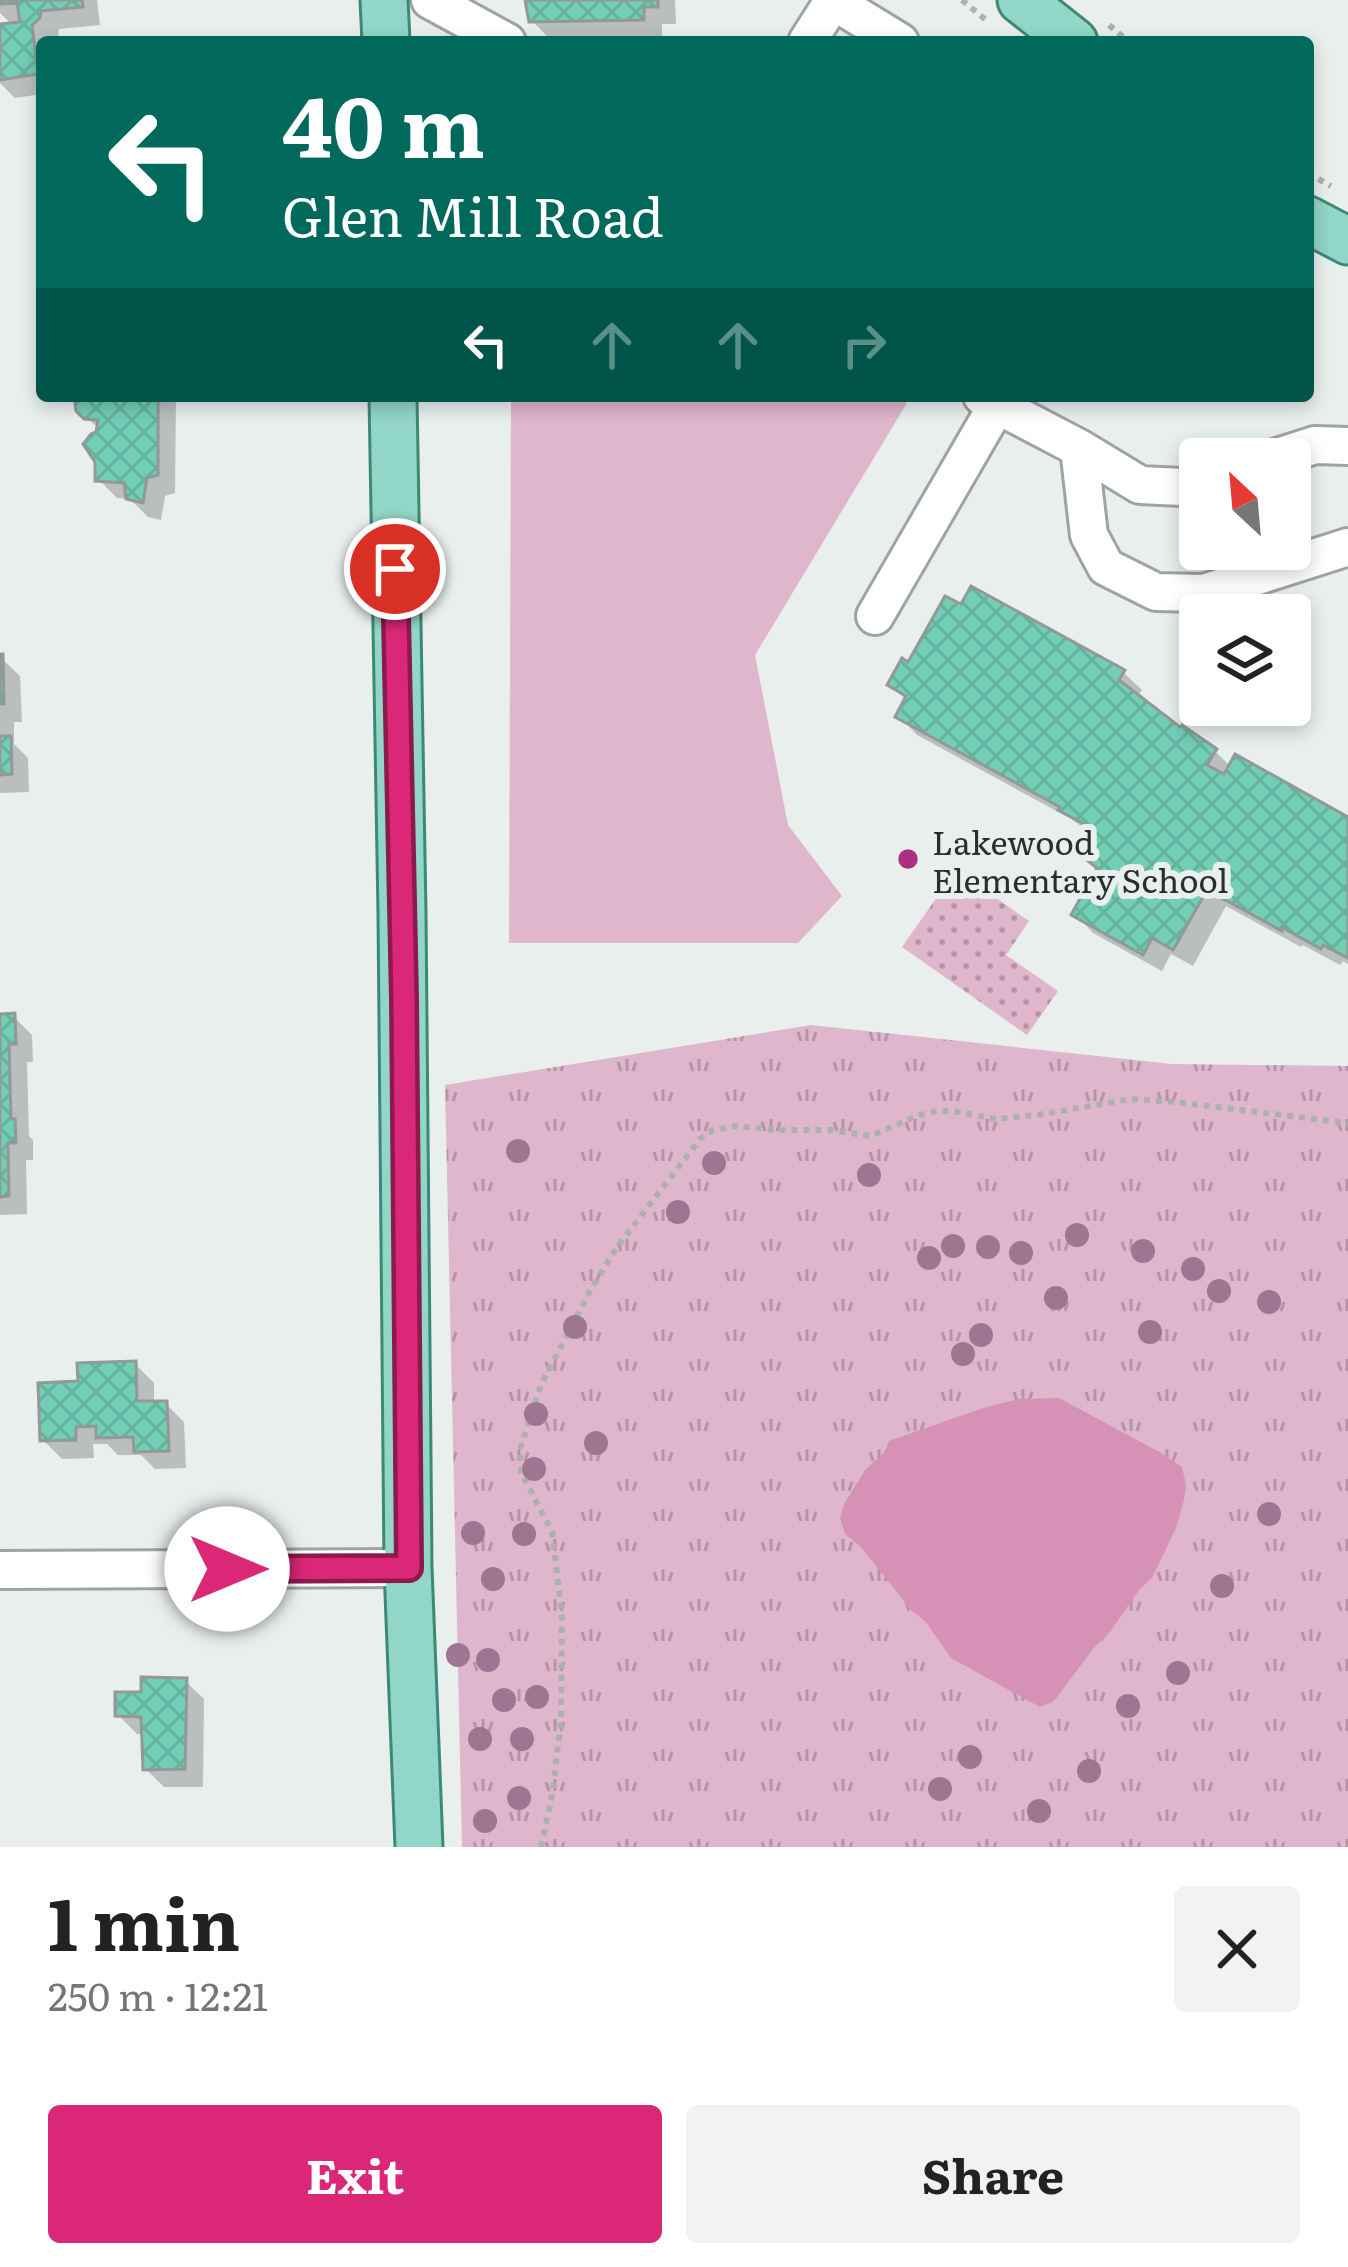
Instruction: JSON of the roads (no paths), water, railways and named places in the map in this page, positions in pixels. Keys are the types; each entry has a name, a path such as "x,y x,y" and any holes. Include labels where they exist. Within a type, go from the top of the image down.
{"main road":[{"path":"384,0 386,36"},
{"path":"1021,0 1067,36"},
{"path":"1314,223 1348,242"},
{"path":"393,402 409,1568 419,1847"}],"street":[{"path":"430,0 496,36"},
{"path":"811,36 833,1 890,36"},
{"path":"874,616 988,402"},
{"path":"993,402 1140,485 1179,488"},
{"path":"1311,447 1348,446"},
{"path":"1079,448 1089,535 1106,567 1156,592 1204,593 1348,547"},
{"path":"0,1570 409,1568"}],"place":[{"name":"Lakewood Elementary School","path":"908,859"}]}
